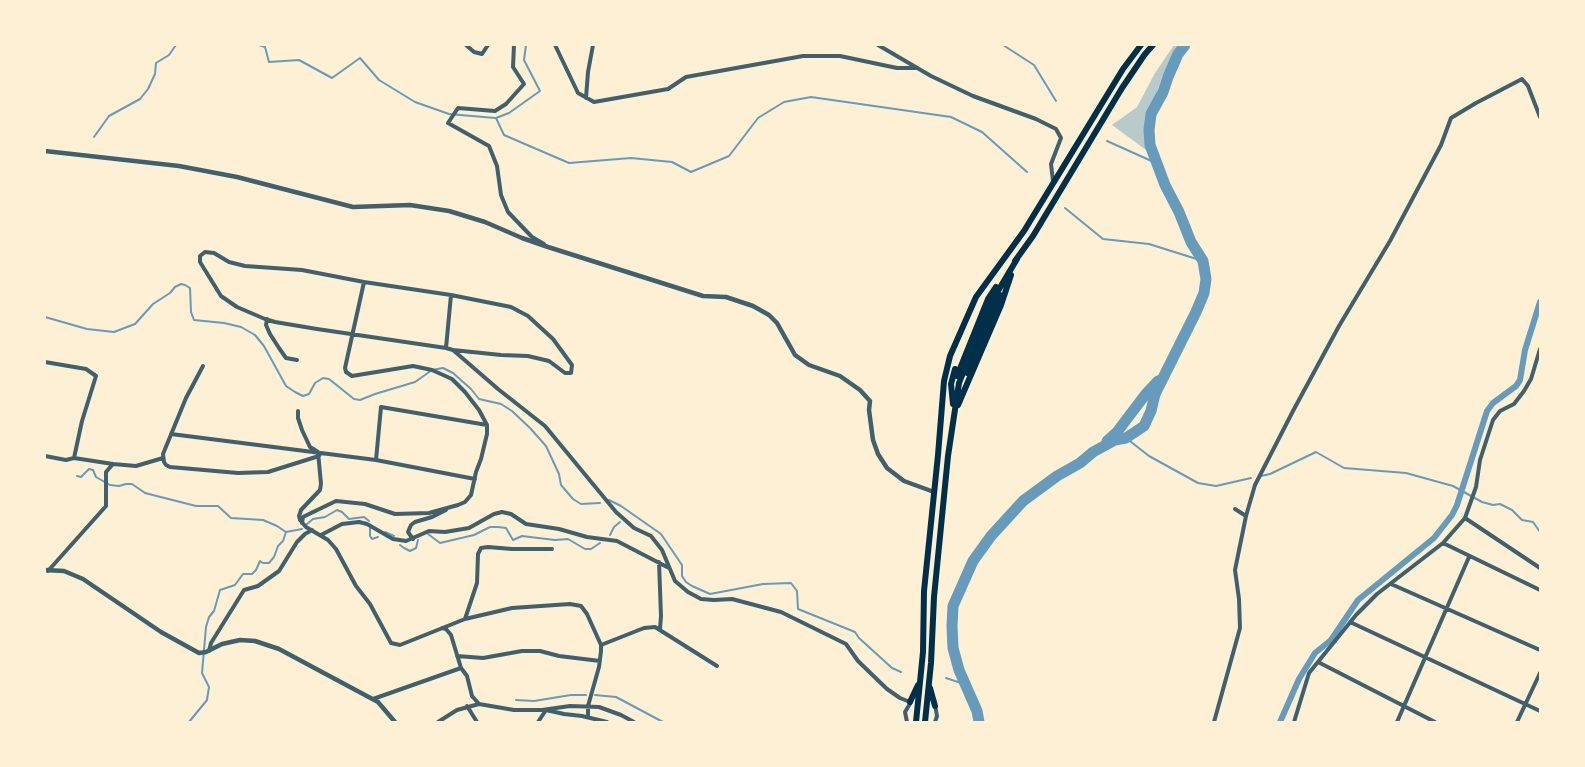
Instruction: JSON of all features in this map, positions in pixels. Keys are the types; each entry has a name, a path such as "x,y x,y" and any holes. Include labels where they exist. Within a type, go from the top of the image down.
{"highway":[{"path":"916,722 923,652 924,591 944,381 950,356 976,297 1024,231 1123,69 1141,45"},
{"path":"925,722 935,587 954,415 959,383 965,365 992,301 1122,88 1153,45"},
{"path":"910,702 920,679"},
{"path":"928,684 935,706"}],"street":[{"path":"466,45 474,52 482,54 488,45"},
{"path":"514,45 514,67 524,84 506,104 495,111 458,108 448,124 489,146 498,166 501,195 508,212 532,237 548,247"},
{"path":"555,45 578,92 594,102 668,89 686,78 804,56 840,56 897,68 915,68"},
{"path":"586,98 593,45"},
{"path":"878,45 915,68 973,96 1036,119 1056,129 1061,138 1051,164 1053,181"},
{"path":"1214,722 1240,628 1235,570 1246,516 1255,484 1339,326 1390,241 1441,145 1451,118 1522,79 1528,86 1540,118"},
{"path":"45,151 179,166 237,177 353,207 410,205 448,211 484,222 548,247 703,296 726,297 753,306 769,315 777,323 795,354 810,365 840,376 860,390 870,401 869,410 873,440 878,454 887,468 904,481 934,492"},
{"path":"205,252 214,253 229,262 245,266 302,270 364,282 451,295 511,307 528,316 553,339 572,365 571,373 565,373 549,361 528,356 453,350 267,320 237,307 220,296 200,262 200,256 205,252"},
{"path":"302,523 303,517 336,500 364,504 395,514 429,513 465,502 472,493 487,434 487,425 479,410 457,383 446,375 413,366 375,373 349,375 346,372 345,368 364,282"},
{"path":"446,348 451,295"},
{"path":"267,320 266,325 278,348 286,358 297,360"},
{"path":"1294,722 1309,673 1350,622 1377,594 1443,543 1465,518 1476,487 1480,460 1493,420 1500,411 1514,404 1524,391 1531,379 1540,349"},
{"path":"453,350 545,426 616,512 634,528 651,536 662,550 675,581 688,592 701,599 732,599 782,612 846,644 858,661 887,689 910,702"},
{"path":"45,362 86,369 96,376 82,422 74,458"},
{"path":"203,366 186,398 171,434 163,458 166,465 170,467 238,473 268,472 318,454"},
{"path":"376,460 381,408 487,425"},
{"path":"298,411 302,430 310,446 318,454 321,486 318,493 299,514 300,520 328,540 336,549 356,586 370,604 391,643 400,645 465,619 512,608 576,605 584,609 601,645 600,661 588,706 588,717"},
{"path":"171,434 376,460 475,479"},
{"path":"45,456 66,460 74,458 136,466 163,458"},
{"path":"47,570 106,506 106,472 113,464"},
{"path":"413,539 408,532 411,525 439,514 450,507"},
{"path":"1235,509 1246,516"},
{"path":"320,535 342,524 359,522 367,524 393,539 406,541 429,531 445,532 469,528 494,514 502,512 511,514 526,524 616,541 669,568"},
{"path":"1465,518 1540,568"},
{"path":"209,651 211,643 244,590 258,586 278,570 297,542 312,530"},
{"path":"1443,543 1540,590"},
{"path":"465,619 477,583 478,554 481,548 512,550 552,549"},
{"path":"1397,722 1469,557"},
{"path":"658,562 660,629"},
{"path":"47,570 64,571 83,579 161,632 199,653 209,651 222,644 240,640 265,643 289,653 373,699 383,707 395,722"},
{"path":"1391,584 1540,650"},
{"path":"1350,622 1540,710"},
{"path":"601,645 649,627 660,629 717,666"},
{"path":"442,628 449,631 461,668 467,676 472,696 479,704"},
{"path":"458,656 483,658 522,651 540,651 559,656 600,661"},
{"path":"1318,662 1435,722"},
{"path":"373,699 461,668"},
{"path":"1516,722 1540,673"},
{"path":"907,722 905,712 910,702 918,698 927,699 935,706 937,716 935,722"},
{"path":"438,722 467,706 479,704 514,710 546,710 570,706 598,707 634,722"},
{"path":"467,706 477,722"},
{"path":"546,710 606,722"},
{"path":"538,722 546,710"}],"shaded area":[{"path":"1174,45 1179,45 1162,77 1145,119 1146,150 1112,125 1137,107 1155,73"}],"waterway":[{"path":"94,137 109,116 140,99 148,89 155,74 156,63 169,55 176,45"},
{"path":"259,45 265,47 269,62 299,60 332,78 360,58 379,80 415,102 449,114 495,118"},
{"path":"526,45 524,60 540,91 509,113 496,118 504,135 569,163 631,158 672,162 691,172 729,156 758,118 784,102 811,97 951,117 982,132 1027,172"},
{"path":"1003,45 1034,65 1056,101"},
{"path":"979,722 977,711 959,670 953,648 952,626 953,606 973,561 991,536 1023,501 1057,476 1080,463 1093,452 1115,440 1126,438 1144,426 1151,411 1155,394 1204,293 1206,279 1203,261 1191,242 1179,212 1165,185 1150,145 1151,114 1163,92 1178,54 1185,45"},
{"path":"1107,141 1156,163"},
{"path":"1065,208 1103,239 1149,244 1203,261"},
{"path":"45,317 87,329 114,332 135,324 153,304 181,284 190,288 191,312 194,320 241,327 255,335 264,346 286,386 303,396 309,394 315,383 323,378 329,379 354,399 360,400 415,382 432,370 443,368 453,373 479,399 501,404 512,411 530,428 546,446 559,474 561,485 573,499 581,504 600,503"},
{"path":"1280,722 1299,679 1315,653 1331,640 1358,600 1434,538 1452,515 1457,505 1487,411 1493,403 1516,386 1520,380 1525,350 1540,302"},
{"path":"1107,441 1117,432 1158,381"},
{"path":"1126,438 1149,456 1198,483 1216,486 1251,478"},
{"path":"1261,476 1270,474 1316,452 1344,468 1406,473 1453,486 1482,502 1493,505 1500,504 1512,510 1522,520 1533,522 1540,532"},
{"path":"77,476 81,477 89,469 93,470 96,477 110,485 132,484 145,493 196,506 218,506 231,518 263,520 286,532"},
{"path":"609,500 621,506 661,534 682,565 682,576 692,586 710,594 763,584 791,583 797,591 798,609 855,632 859,638 892,668 901,672"},
{"path":"307,524 313,519 325,517 337,510 349,519 364,517 369,521"},
{"path":"610,535 614,527 620,522"},
{"path":"428,534 440,543 474,535 490,527 498,527 506,528 513,540 522,536 555,540 568,539 585,549 591,549 600,543"},
{"path":"370,528 372,539 378,537"},
{"path":"189,722 207,700 209,687 202,673 206,627 209,617 214,611 220,590 235,585 243,574 252,574 260,561 269,563 274,557 278,546 283,541 286,532 302,529"},
{"path":"385,532 394,536"},
{"path":"400,545 410,551 416,548 418,540"},
{"path":"946,678 964,684"},
{"path":"516,700 534,701 571,695 586,695"},
{"path":"595,695 616,697 663,722"}]}
